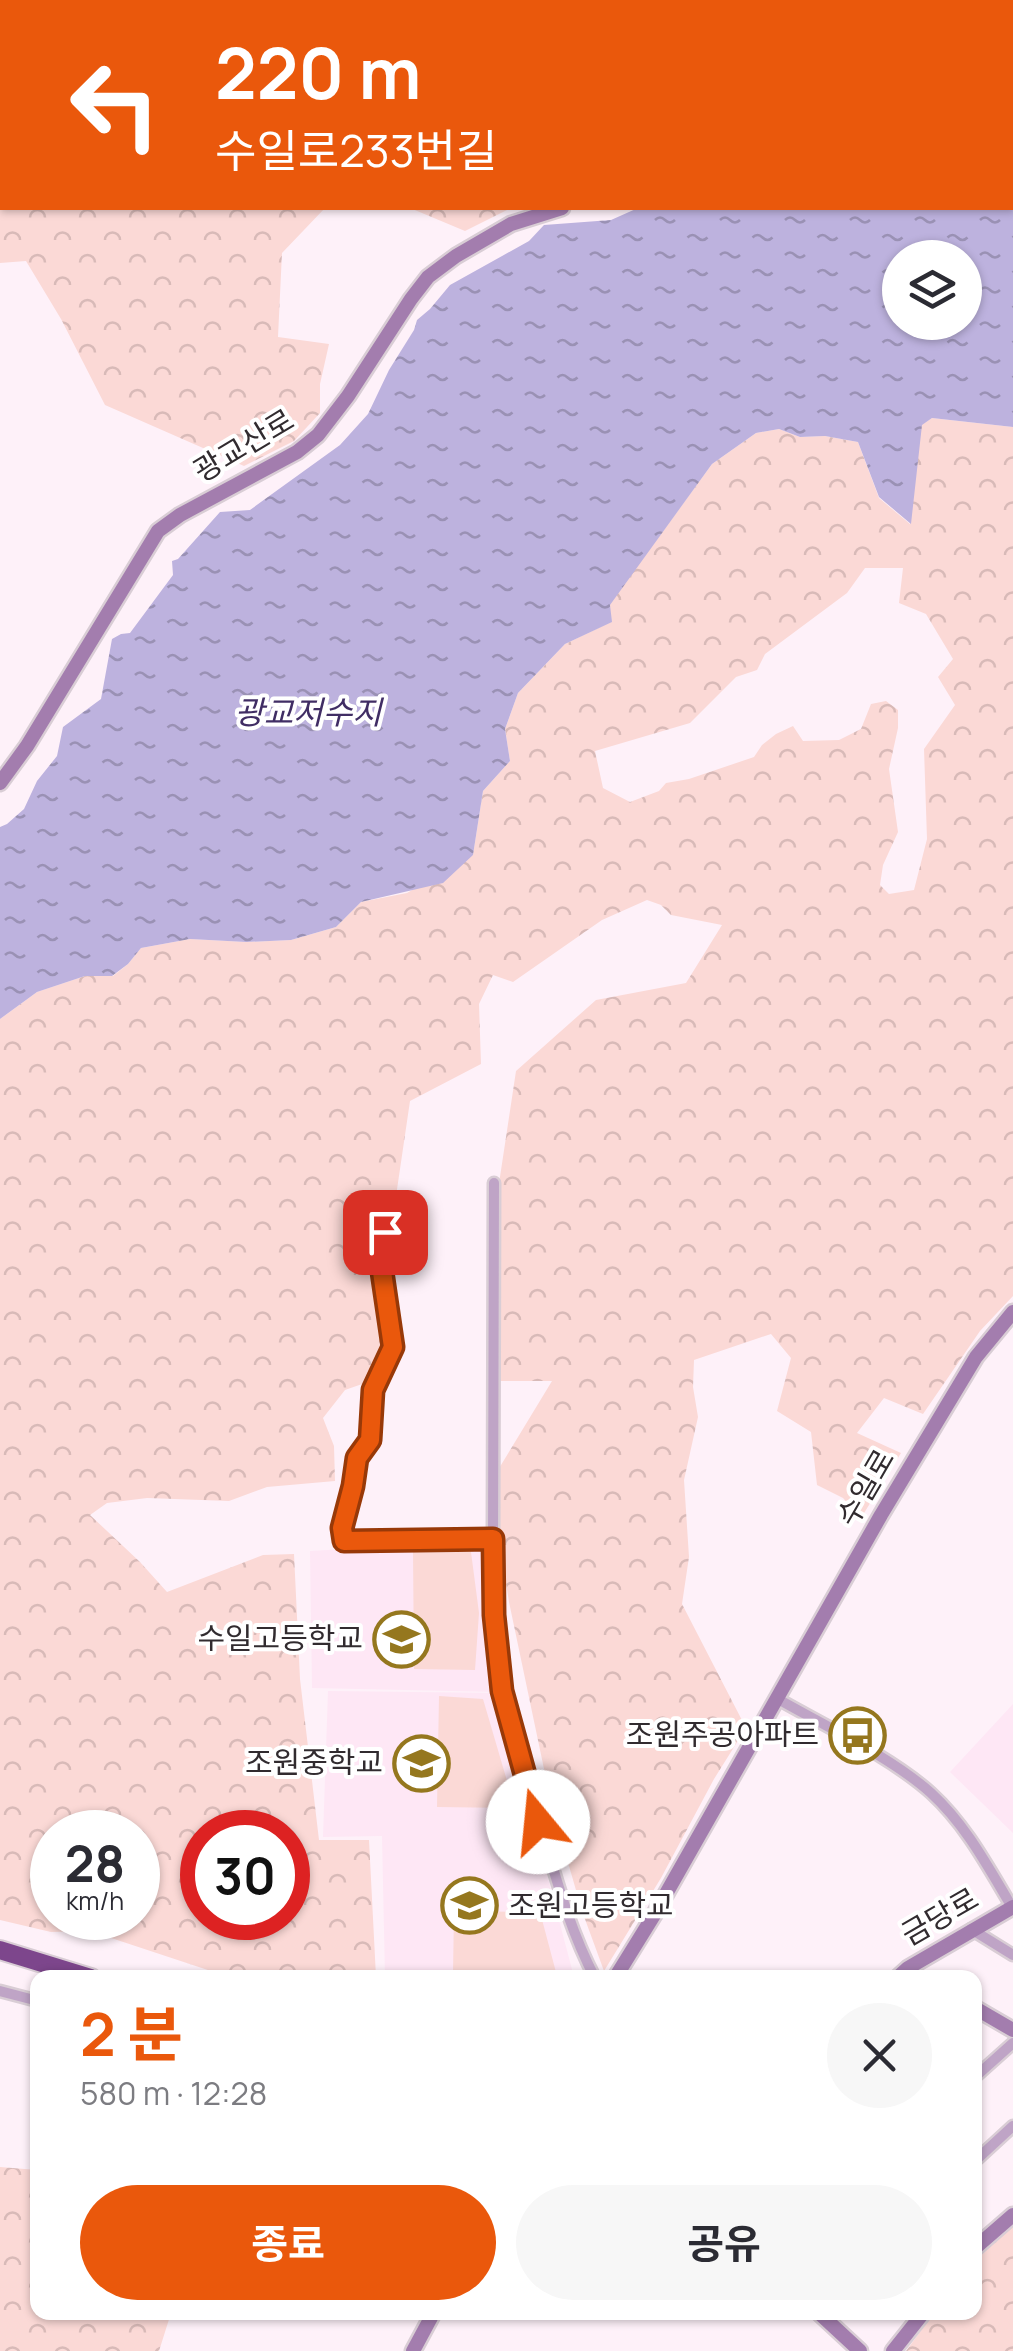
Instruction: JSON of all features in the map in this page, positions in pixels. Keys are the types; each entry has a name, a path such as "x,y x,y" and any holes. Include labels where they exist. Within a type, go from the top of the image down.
{"highway":[{"path":"0,1950 65,1970"},
{"path":"0,1962 30,1971"}],"street":[{"name":"광교산로","path":"0,783 28,746 158,531 180,515 297,452 318,435 428,278 456,256 511,224 556,210"},
{"path":"494,1183 494,1615 502,1691 562,1899 591,1970"},
{"path":"385,1232 381,1265 393,1347 373,1390 370,1440 357,1458 342,1528 344,1541 493,1539"},
{"name":"수일로","path":"620,1970 881,1515 976,1357 1013,1312"},
{"path":"778,1699 895,1766 930,1793 968,1835 1012,1907"},
{"name":"금당로","path":"905,1970 1012,1907"},
{"path":"972,1930 1013,1956"},
{"path":"0,1991 30,2000"},
{"path":"982,2012 1013,2030"},
{"path":"982,2072 1013,2043"},
{"path":"982,2155 1013,2126"},
{"path":"982,2242 1013,2215"},
{"path":"413,2351 430,2320"},
{"path":"827,2320 860,2351"},
{"path":"893,2351 918,2320"}],"shaded area":[{"name":"수일고등학교","path":"481,1548 499,1692 312,1688 310,1551"},
{"path":"328,1691 499,1693 572,1970 385,1970 382,1836 323,1837"},
{"path":"1013,1704 1013,1833 950,1772"}],"green space":[{"path":"0,210 323,210 282,253 278,337 329,344 320,384 320,413 294,441 244,466 105,405 26,261 0,263"},
{"path":"415,210 507,210 465,231"},
{"path":"932,418 1013,427 1013,1296 980,1331 923,1414 884,1398 857,1433 901,1453 861,1518 843,1498 817,1485 811,1432 777,1411 791,1358 771,1334 694,1360 698,1417 684,1480 689,1557 682,1604 746,1728 605,1970 582,1911 552,1807 497,1527 498,1470 552,1381 498,1381 498,1190 516,1071 596,1000 686,983 722,925 671,915 661,905 647,900 602,920 513,982 493,975 479,1004 481,1064 410,1101 395,1203 369,1241 381,1343 365,1383 345,1390 323,1418 334,1446 335,1481 267,1487 229,1501 147,1498 107,1503 90,1515 167,1592 263,1555 294,1554 300,1679 319,1840 369,1840 376,1970 208,1970 117,1940 160,1940 160,1810 30,1810 30,1927 0,1920 0,1019 37,992 85,976 113,976 141,948 190,939 291,940 336,927 361,902 407,893 473,855 483,791 510,761 505,729 518,693 565,644 611,622 609,605 712,464 756,433 779,429 800,437 825,436 858,442 879,498 910,524 921,425","holes":["865,568 903,568 899,603 926,614 953,659 938,677 955,705 924,749 927,839 914,890 889,894 880,885 883,865 898,832 889,769 898,710 886,701 871,704 861,729 839,740 803,741 793,726 762,745 754,757 666,783 659,791 630,802 603,788 595,751 690,723 736,677 757,670 765,654 847,593"]},
{"path":"413,1551 471,1552 479,1613 475,1670 414,1669"},
{"path":"439,1696 483,1699 515,1808 437,1807"},
{"path":"454,1911 540,1912 555,1970 453,1970"},
{"path":"0,2167 30,2169 30,2320 169,2320 159,2351 0,2351"},
{"path":"1013,2225 1013,2351 906,2351 929,2320 982,2320 982,2254"}],"water":[{"name":"광교저수지","path":"634,210 1013,210 1013,427 932,418 922,425 911,524 879,497 858,442 825,436 800,437 779,429 756,433 712,464 610,605 612,622 565,644 518,693 505,729 510,761 483,791 473,855 443,883 361,902 336,927 291,940 190,939 141,948 112,976 85,976 37,992 0,1019 0,827 24,809 37,781 57,756 63,727 101,699 112,639 130,633 173,575 172,561 220,512 250,510 340,445 368,414 417,320 450,285 529,241 544,225 611,220"}],"place":[{"name":"수일고등학교","path":"402,1639"},
{"name":"조원주공아파트","path":"858,1735"},
{"name":"조원중학교","path":"422,1763"},
{"name":"조원고등학교","path":"469,1906"}],"route":[{"path":"385,1232 381,1265 393,1347 373,1390 370,1440 357,1458 342,1528 344,1541 493,1539 494,1615 502,1691 538,1822"}]}
